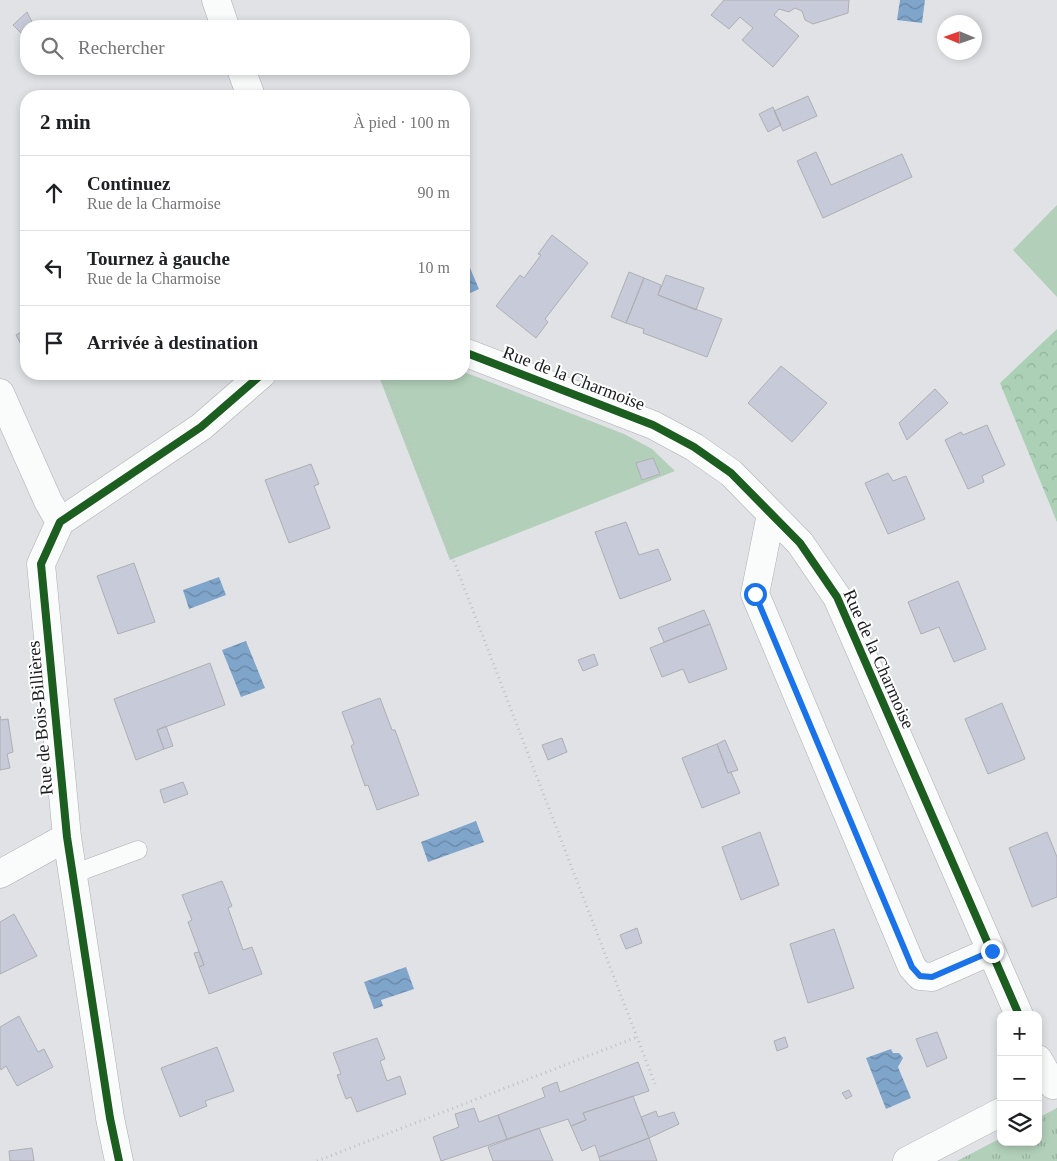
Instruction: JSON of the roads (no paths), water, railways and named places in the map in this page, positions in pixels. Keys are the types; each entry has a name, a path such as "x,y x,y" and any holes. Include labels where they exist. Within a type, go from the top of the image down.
{"street":[{"path":"216,0 223,20"},
{"path":"243,75 250,90"},
{"name":"Rue de la Charmoise","path":"470,354 653,425 694,447 732,473 800,543 837,597 1017,1011"},
{"path":"0,392 48,501 60,522 201,427 255,380"},
{"path":"771,514 755,594 912,967 920,976 932,977 992,951"},
{"name":"Rue de Bois-Billières","path":"60,522 41,564 67,838 110,1118 119,1161"},
{"path":"0,874 67,838"},
{"path":"1042,1069 1049,1086"},
{"path":"907,1161 997,1114"}],"lane":[{"path":"73,874 138,850"}],"water":[{"path":"900,0 925,0 922,23 897,20"},
{"path":"470,268 479,289 470,293"},
{"path":"219,577 226,595 189,609 183,590"},
{"path":"246,641 265,688 241,697 222,650"},
{"path":"476,821 484,842 428,862 421,842"},
{"path":"406,967 414,989 381,1000 383,1006 374,1009 364,982"},
{"path":"891,1049 893,1053 899,1053 903,1058 898,1067 911,1098 886,1109 866,1058"}]}
